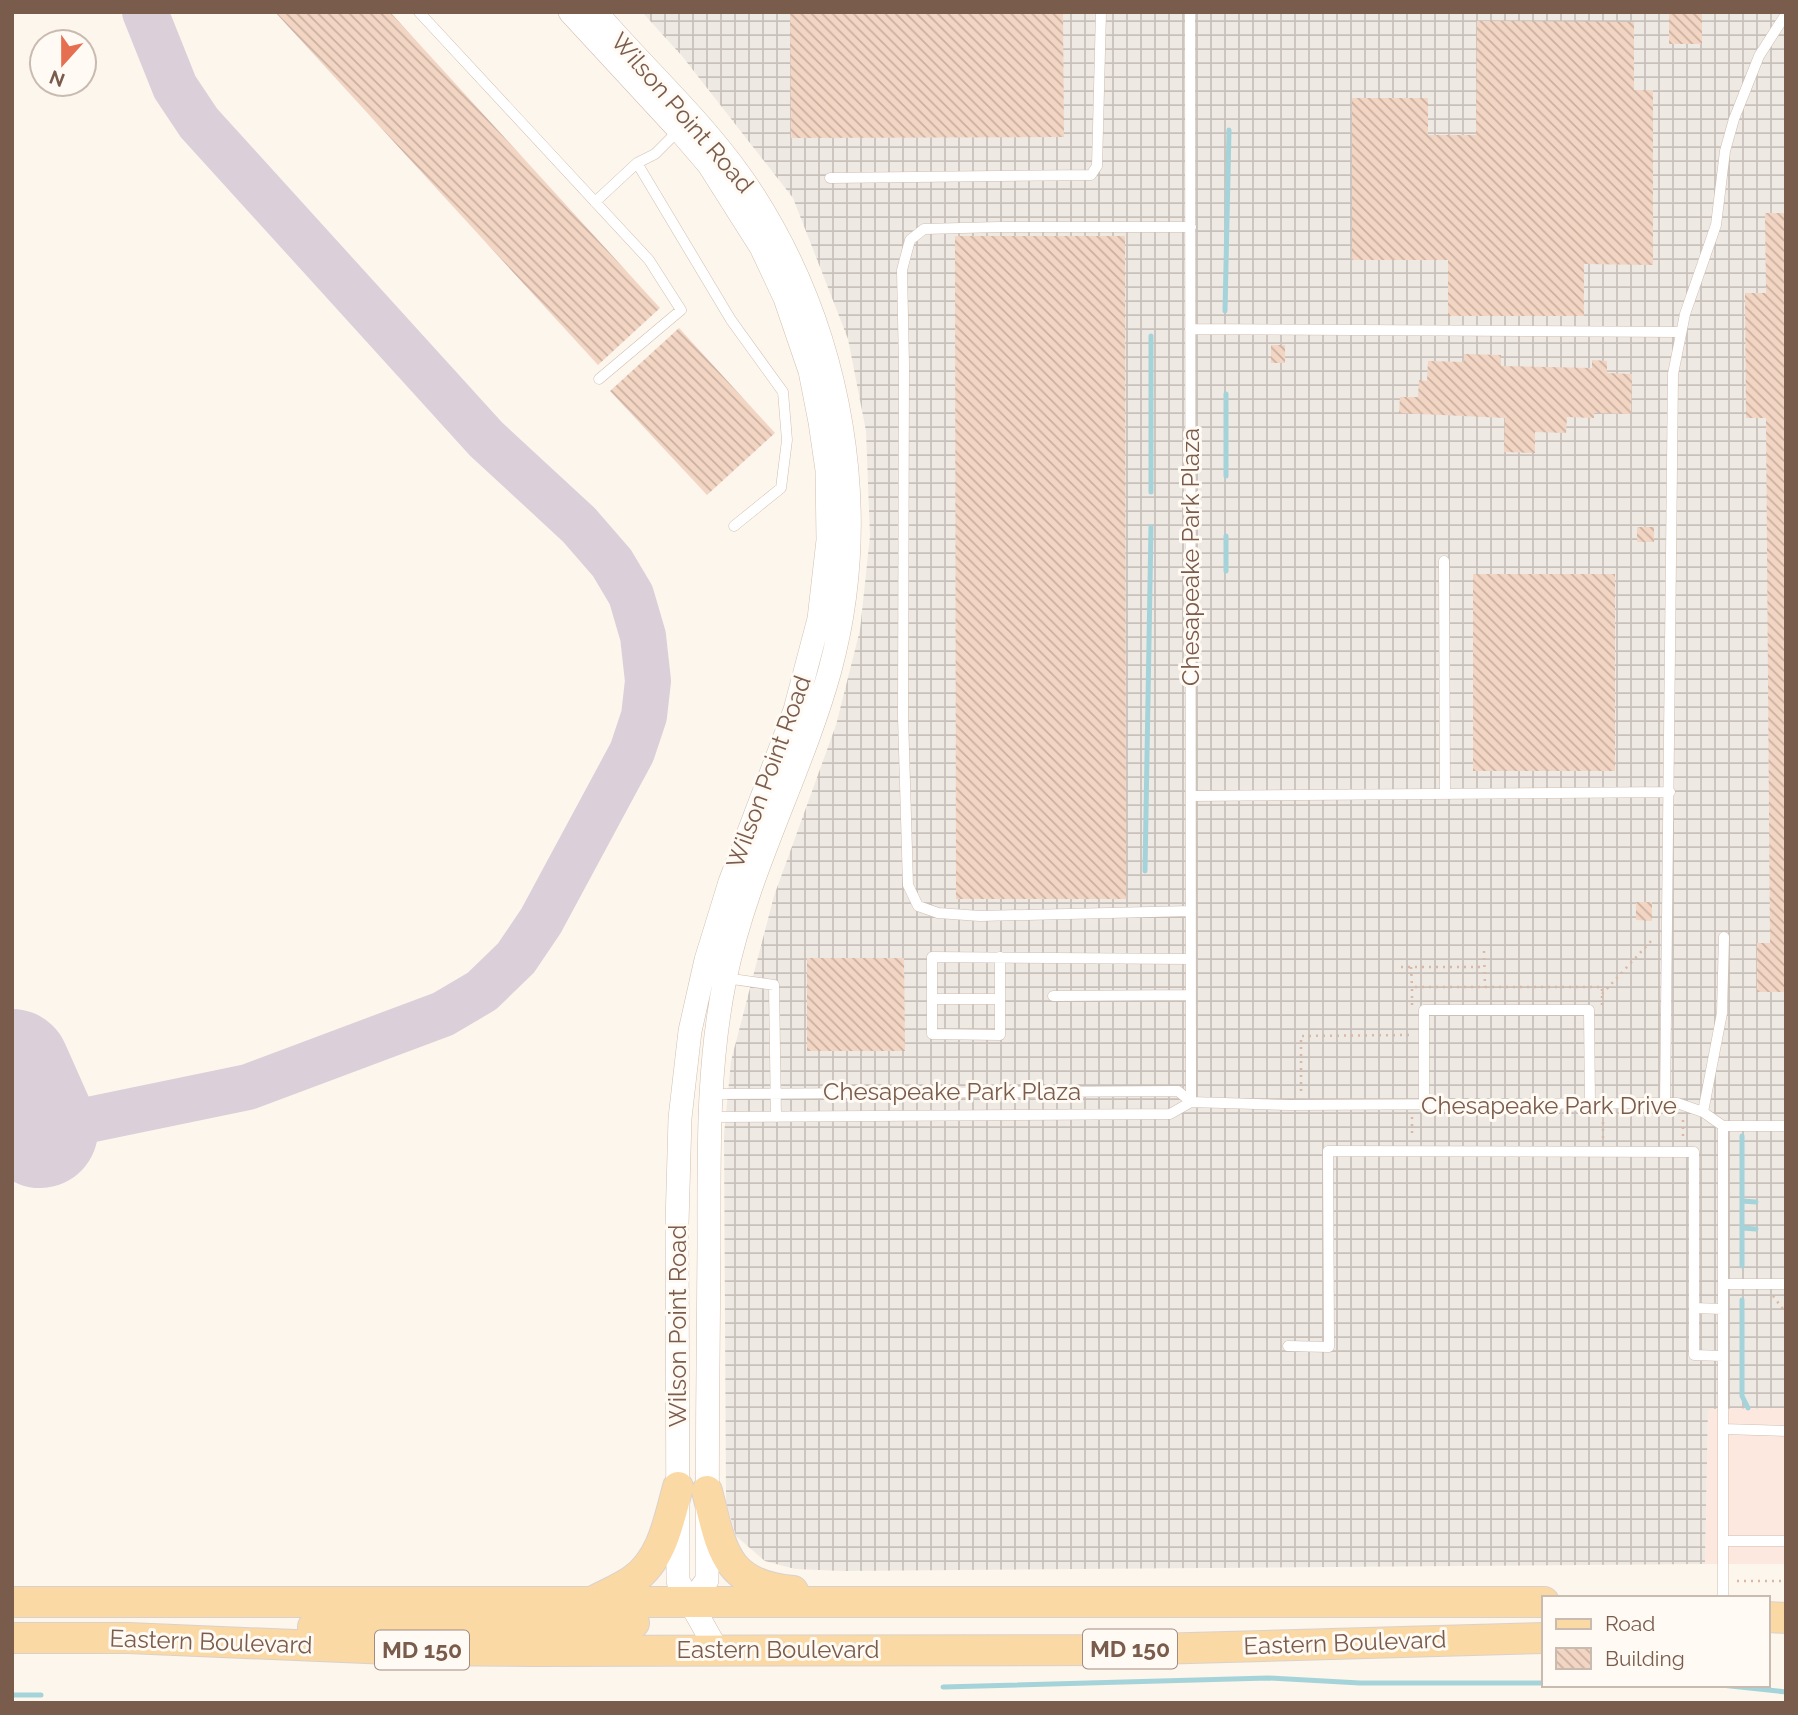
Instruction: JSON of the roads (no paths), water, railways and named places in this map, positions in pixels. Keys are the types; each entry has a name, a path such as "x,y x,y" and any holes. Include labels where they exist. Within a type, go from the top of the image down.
{"main road":[{"path":"592,1602 633,1580 646,1569 663,1538 677,1487"},
{"path":"707,1491 723,1553 748,1580 770,1589 891,1603"},
{"name":"Eastern Boulevard","path":"12,1602 1542,1602"},
{"path":"128,1638 185,1629 661,1623 690,1603"},
{"path":"1491,1639 1542,1627"},
{"name":"Eastern Boulevard","path":"12,1638 128,1638 414,1650 1118,1650 1542,1637"}],"street":[{"name":"Wilson Point Road","path":"570,12 686,124 753,194 776,234 816,322 839,407 845,456 849,521 847,571 830,668 809,737 752,880 725,978 715,1035 709,1117 707,1580 690,1603"},
{"name":"Wilson Point Road","path":"596,12 686,124 761,247 799,335 810,371 827,470 828,540 819,619 795,710 730,882 706,960 690,1031 680,1118 678,1581 717,1650"}],"lane":[{"path":"419,12 649,260 681,310 599,379"},
{"path":"830,178 1091,175 1097,166 1101,12"},
{"name":"Chesapeake Park Plaza","path":"1190,12 1191,1102"},
{"path":"1665,1103 1673,374 1681,332 1716,225 1726,151 1734,118 1759,56 1786,14"},
{"path":"595,202 637,163 656,154 686,124"},
{"path":"637,163 731,320 783,392 787,440 781,488 734,526"},
{"path":"1191,228 924,229 910,240 902,270 903,716 908,885 918,906 938,913 979,916 1191,911"},
{"path":"1191,329 1681,332"},
{"path":"1444,561 1445,793"},
{"path":"1191,796 1670,792"},
{"path":"1703,1112 1721,1023 1724,937"},
{"path":"1000,957 1000,1035 932,1034 932,957 1000,957 1191,959"},
{"path":"725,978 774,985 776,1117"},
{"path":"1053,996 1191,995"},
{"path":"932,999 1000,999"},
{"path":"1424,1105 1424,1010 1589,1010 1590,1104"},
{"name":"Chesapeake Park Plaza","path":"710,1094 1178,1091 1191,1102"},
{"name":"Chesapeake Park Plaza","path":"709,1117 1170,1114 1191,1102"},
{"name":"Chesapeake Park Drive","path":"1191,1102 1301,1105 1665,1103 1683,1105 1703,1112 1723,1126"},
{"path":"1723,1596 1723,1126 1786,1126"},
{"path":"1288,1346 1329,1347 1328,1151 1694,1152 1694,1355 1723,1356"},
{"path":"1723,1284 1786,1284"},
{"path":"1694,1308 1723,1309"},
{"path":"1723,1429 1786,1431"},
{"path":"1723,1541 1786,1541"}],"waterway":[{"path":"1225,311 1229,130"},
{"path":"1151,336 1151,492"},
{"path":"1226,394 1226,476"},
{"path":"1145,871 1151,527"},
{"path":"1226,536 1226,571"},
{"path":"1742,1136 1742,1266"},
{"path":"1742,1201 1756,1202"},
{"path":"1742,1228 1756,1229"},
{"path":"1742,1300 1742,1396 1748,1408"},
{"path":"943,1687 1268,1678 1360,1683 1542,1683"},
{"path":"1740,1687 1786,1692"},
{"path":"12,1695 41,1695"}]}
